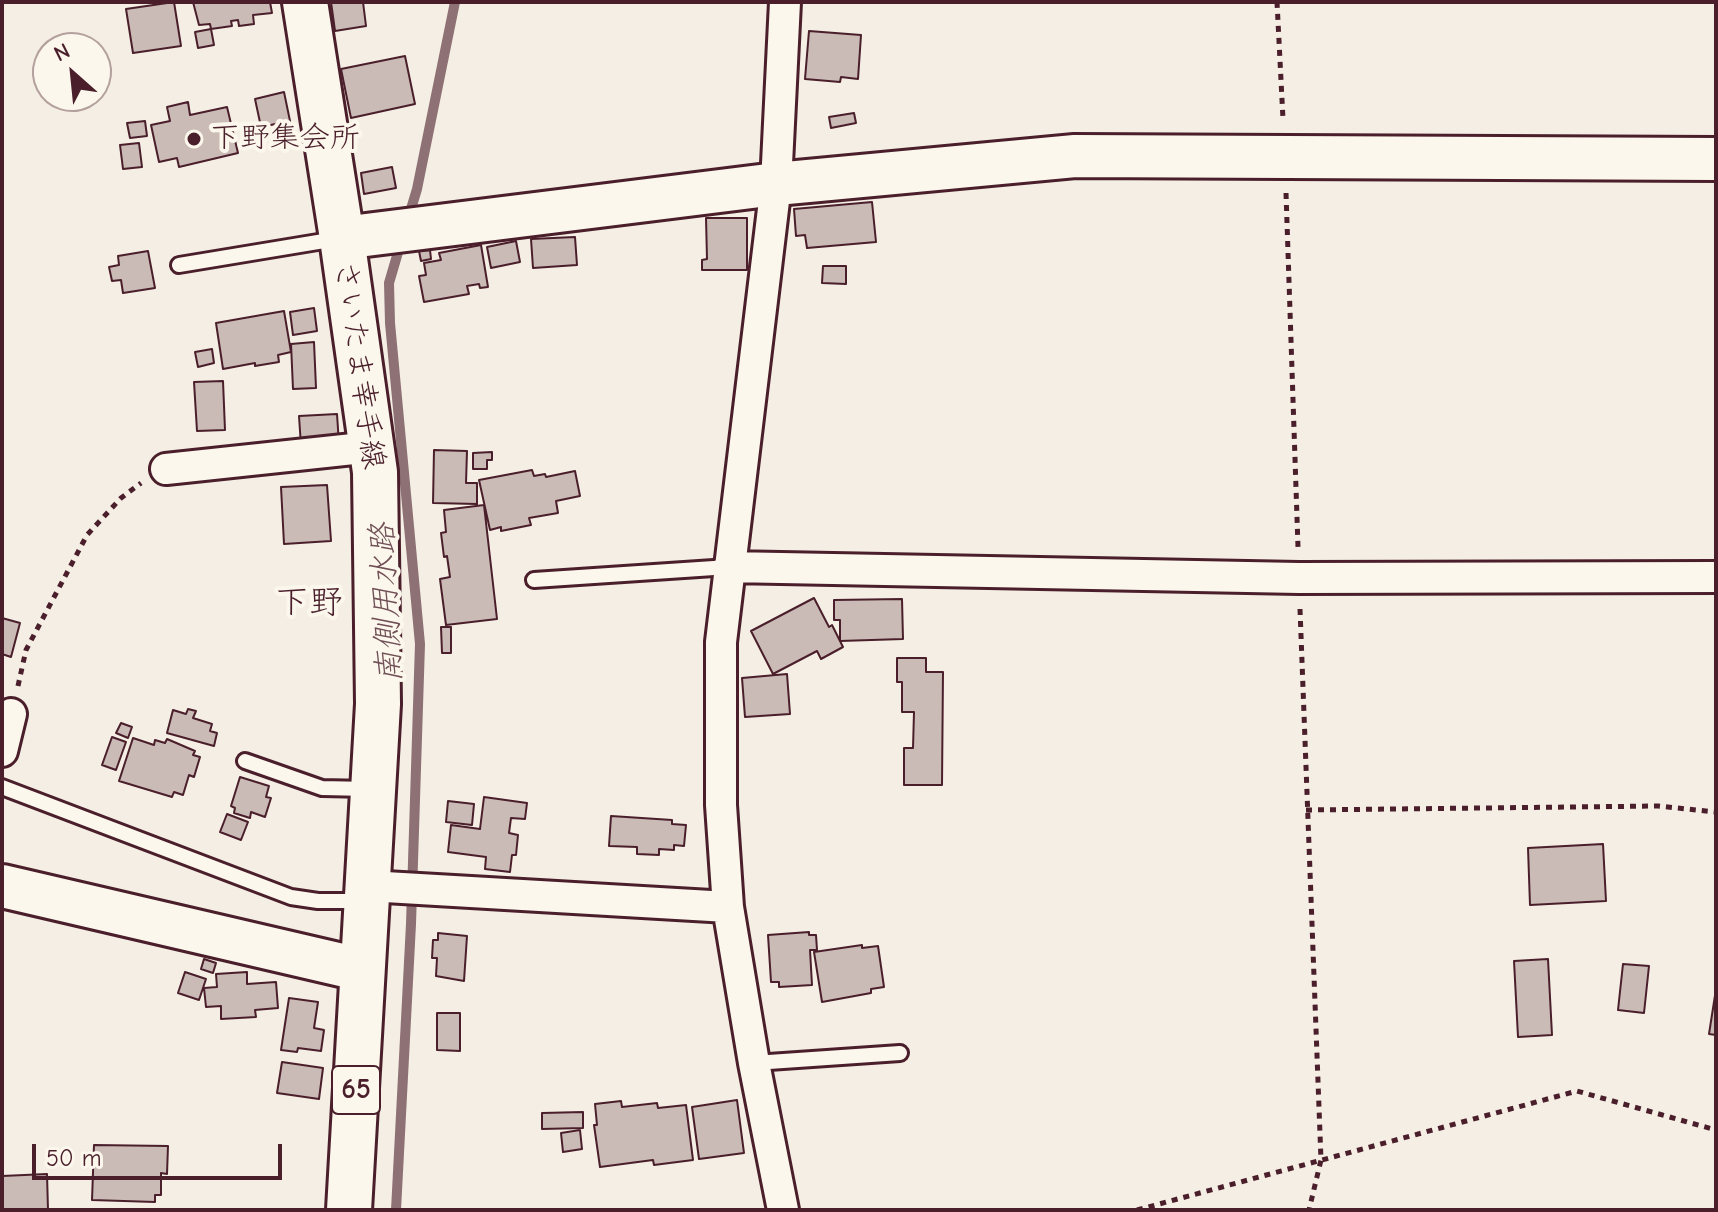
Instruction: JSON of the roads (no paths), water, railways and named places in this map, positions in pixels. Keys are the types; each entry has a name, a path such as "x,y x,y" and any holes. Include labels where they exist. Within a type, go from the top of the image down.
{"main road":[{"name":"さいたま幸手線","path":"305,2 375,472 378,704 349,1210"}],"street":[{"path":"783,1210 728,907 721,805 721,642 776,184 785,2"},
{"path":"342,238 776,184 1075,156 1716,159"},
{"path":"166,469 372,447"},
{"path":"729,567 1299,578 1716,577"},
{"path":"2,751 11,714"},
{"path":"2,886 363,970"},
{"path":"368,893 728,907"}],"lane":[{"path":"179,265 342,238"},
{"path":"534,580 729,567"},
{"path":"245,761 322,788 374,789"},
{"path":"2,787 291,897 318,901 368,893"},
{"path":"754,1063 900,1053"}],"waterway":[{"name":"南側用水路","path":"408,219 417,189 455,2"},
{"name":"南側用水路","path":"396,1210 411,924 420,644 390,323 389,283 401,242"}],"place":[{"name":"下野集会所","path":"194,139"}],"district":[{"name":"下野","path":"309,603"}]}
